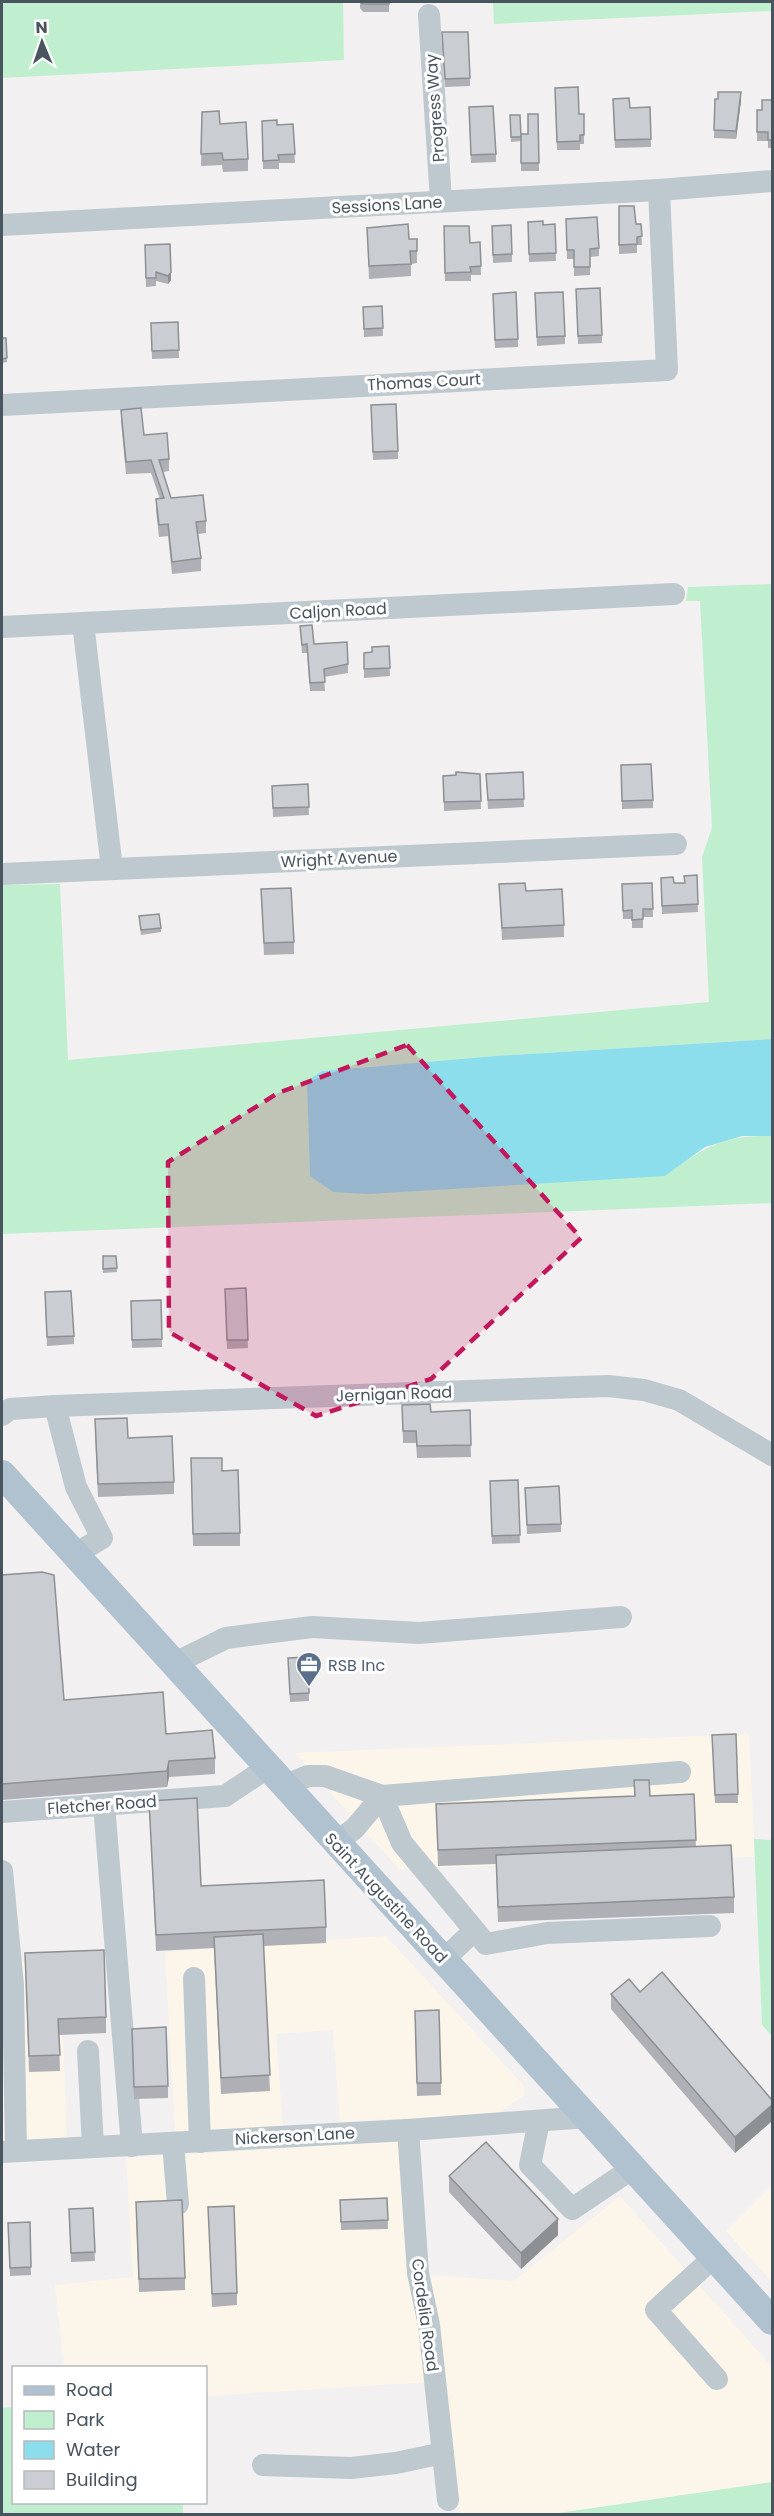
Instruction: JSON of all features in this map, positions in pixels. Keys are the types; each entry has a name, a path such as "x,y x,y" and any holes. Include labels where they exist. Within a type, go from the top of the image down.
{"main road":[{"name":"Saint Augustine Road","path":"4,1481 588,2117 772,2321"}],"street":[{"name":"Progress Way","path":"429,15 441,201"},
{"name":"Sessions Lane","path":"2,225 659,190 772,181"},
{"name":"Thomas Court","path":"2,405 667,370 659,190"},
{"name":"Caljon Road","path":"2,627 674,594"},
{"path":"83,623 112,869"},
{"name":"Wright Avenue","path":"2,873 676,844"},
{"name":"Jernigan Road","path":"2,1415 10,1409 56,1406 608,1386 644,1389 679,1400 772,1455"},
{"path":"56,1406 76,1487 102,1538 74,1555"},
{"path":"173,1664 226,1638 312,1627 419,1632 621,1617"},
{"path":"336,1843 355,1827 382,1796 680,1772"},
{"name":"Fletcher Road","path":"2,1812 225,1796 275,1777 325,1776 382,1796"},
{"path":"382,1796 402,1843 486,1944 548,1933 710,1926"},
{"path":"104,1804 114,1939 127,2059 132,2146"},
{"path":"2,1871 13,1985 9,2151"},
{"path":"443,1960 474,1931"},
{"path":"194,1978 200,2142"},
{"path":"88,2051 93,2148"},
{"name":"Nickerson Lane","path":"9,2151 408,2130 588,2117"},
{"path":"539,2121 530,2165 572,2209 633,2168"},
{"name":"Cordelia Road","path":"408,2130 418,2273 429,2325 448,2500"},
{"path":"173,2143 178,2204"},
{"path":"714,2257 656,2310 717,2379"},
{"path":"263,2465 351,2468 396,2463 443,2453"}],"highlighted area":[{"path":"407,1045 581,1238 431,1379 316,1416 169,1332 168,1162 278,1093"}],"shaded area":[{"path":"749,1734 755,1857 399,1869 295,1753"},
{"path":"386,1936 524,2086 524,2095 499,2113 340,2122 333,2030 276,2034 283,2127 175,2132 165,1952"},
{"path":"60,1960 67,2140 2,2143 2,1962"},
{"path":"401,2141 430,2382 207,2396 207,2366 64,2366 55,2285 133,2277 126,2158"},
{"path":"772,2185 772,2282 726,2231"},
{"path":"620,2196 772,2367 772,2482 552,2514 460,2514 429,2275 514,2281"}],"green space":[{"path":"2,2 343,2 344,60 2,78"},
{"path":"493,2 772,2 772,11 494,24"},
{"path":"772,584 772,1039 495,1056 322,1071 307,1081 665,1176 691,1157 714,1145 739,1138 772,1136 772,1203 2,1234 2,885 60,884 68,1060 709,1002 702,857 712,828 700,601 686,601 688,587"},
{"path":"754,1839 772,1840 772,2036 762,2025"},
{"path":"12,2407 12,2504 183,2504 183,2514 2,2514 2,2408"},
{"path":"772,2482 772,2514 552,2514"}],"water":[{"path":"772,1039 772,1136 742,1136 705,1147 665,1176 368,1194 333,1192 310,1176 307,1081 322,1071 495,1056"}],"building":[{"path":"361,2 389,2 389,4 363,4"},
{"path":"442,32 468,32 470,78 445,79"},
{"path":"578,87 579,114 584,114 584,135 580,135 580,141 557,142 555,88"},
{"path":"718,92 741,92 736,131 714,130 715,99 718,99"},
{"path":"629,98 630,108 650,107 651,139 615,140 613,99"},
{"path":"762,100 772,100 772,140 768,140 768,132 757,132 757,110 762,110"},
{"path":"493,106 496,154 471,155 469,107"},
{"path":"219,111 220,124 246,122 248,159 223,160 222,153 201,154 202,112"},
{"path":"528,114 538,114 539,163 521,163 521,134 528,134"},
{"path":"510,115 520,115 521,137 511,137"},
{"path":"277,120 277,125 293,124 295,154 278,155 279,160 263,161 262,121"},
{"path":"619,206 634,206 636,224 641,224 642,236 637,237 637,244 619,245"},
{"path":"597,217 599,248 590,249 590,267 574,267 574,250 567,250 566,219"},
{"path":"543,221 543,225 555,224 556,253 529,254 528,222"},
{"path":"408,224 409,239 417,239 417,251 410,251 411,264 369,266 367,228"},
{"path":"511,225 512,254 493,255 492,226"},
{"path":"444,226 469,226 470,243 480,242 481,266 470,267 471,272 445,273"},
{"path":"170,244 171,272 168,276 156,272 156,278 146,278 145,245"},
{"path":"600,288 602,335 578,336 576,289"},
{"path":"516,292 518,339 495,340 493,294"},
{"path":"563,292 565,336 537,337 535,293"},
{"path":"382,306 383,328 364,329 363,307"},
{"path":"178,322 179,350 152,351 151,323"},
{"path":"2,338 6,338 7,358 2,359"},
{"path":"396,404 398,451 373,452 371,405"},
{"path":"141,408 144,435 167,433 169,459 159,460 171,498 203,495 206,521 196,522 201,558 172,562 168,524 159,525 156,499 164,498 151,460 126,462 121,410"},
{"path":"312,625 314,644 347,642 348,664 324,669 325,682 310,683 307,644 302,645 300,626"},
{"path":"389,646 390,668 364,669 364,653 372,652 372,647"},
{"path":"651,764 653,800 622,801 621,765"},
{"path":"456,772 480,774 481,801 444,802 443,776 456,775"},
{"path":"523,772 524,799 488,800 486,774"},
{"path":"308,784 309,807 273,808 272,786"},
{"path":"697,875 698,904 662,906 661,878 673,877 674,883 685,883 684,876"},
{"path":"525,883 526,891 562,889 564,925 502,928 499,884"},
{"path":"652,883 653,909 643,909 643,919 632,920 632,910 623,911 622,884"},
{"path":"291,888 294,942 264,943 261,889"},
{"path":"159,914 161,928 141,930 139,916"},
{"path":"103,1256 116,1256 117,1268 103,1269"},
{"path":"246,1288 248,1340 227,1340 225,1289"},
{"path":"71,1291 74,1336 47,1337 45,1292"},
{"path":"161,1300 162,1339 132,1340 131,1301"},
{"path":"430,1404 431,1412 470,1410 471,1445 417,1446 416,1431 403,1431 402,1405"},
{"path":"127,1418 128,1438 172,1436 174,1482 98,1484 95,1419"},
{"path":"191,1458 222,1458 222,1471 238,1470 240,1533 193,1534"},
{"path":"518,1480 520,1535 492,1536 490,1481"},
{"path":"559,1486 561,1524 527,1525 525,1488"},
{"path":"42,1572 54,1575 64,1700 163,1692 166,1734 212,1730 215,1758 169,1761 167,1771 2,1784 2,1575"},
{"path":"308,1657 309,1693 290,1694 288,1658"},
{"path":"736,1734 738,1794 715,1795 712,1735"},
{"path":"634,1780 649,1780 650,1796 694,1794 696,1840 438,1850 436,1804 635,1796"},
{"path":"197,1798 201,1886 324,1880 326,1927 156,1935 149,1801"},
{"path":"731,1845 734,1897 498,1907 496,1855"},
{"path":"263,1934 270,2075 221,2078 214,1937"},
{"path":"104,1950 106,2017 58,2019 60,2055 29,2056 25,1953"},
{"path":"662,1972 772,2100 772,2105 735,2137 611,1994 629,1979 640,1992"},
{"path":"439,2010 441,2083 417,2083 415,2011"},
{"path":"166,2027 168,2086 134,2087 132,2029"},
{"path":"486,2142 558,2219 521,2253 449,2176"},
{"path":"387,2198 388,2220 341,2222 340,2200"},
{"path":"182,2200 185,2278 139,2279 136,2202"},
{"path":"234,2206 237,2293 212,2294 208,2207"},
{"path":"93,2208 95,2252 71,2253 69,2209"},
{"path":"30,2222 31,2267 10,2268 8,2223"}],"place":[{"name":"RSB Inc","path":"309,1688"}]}
